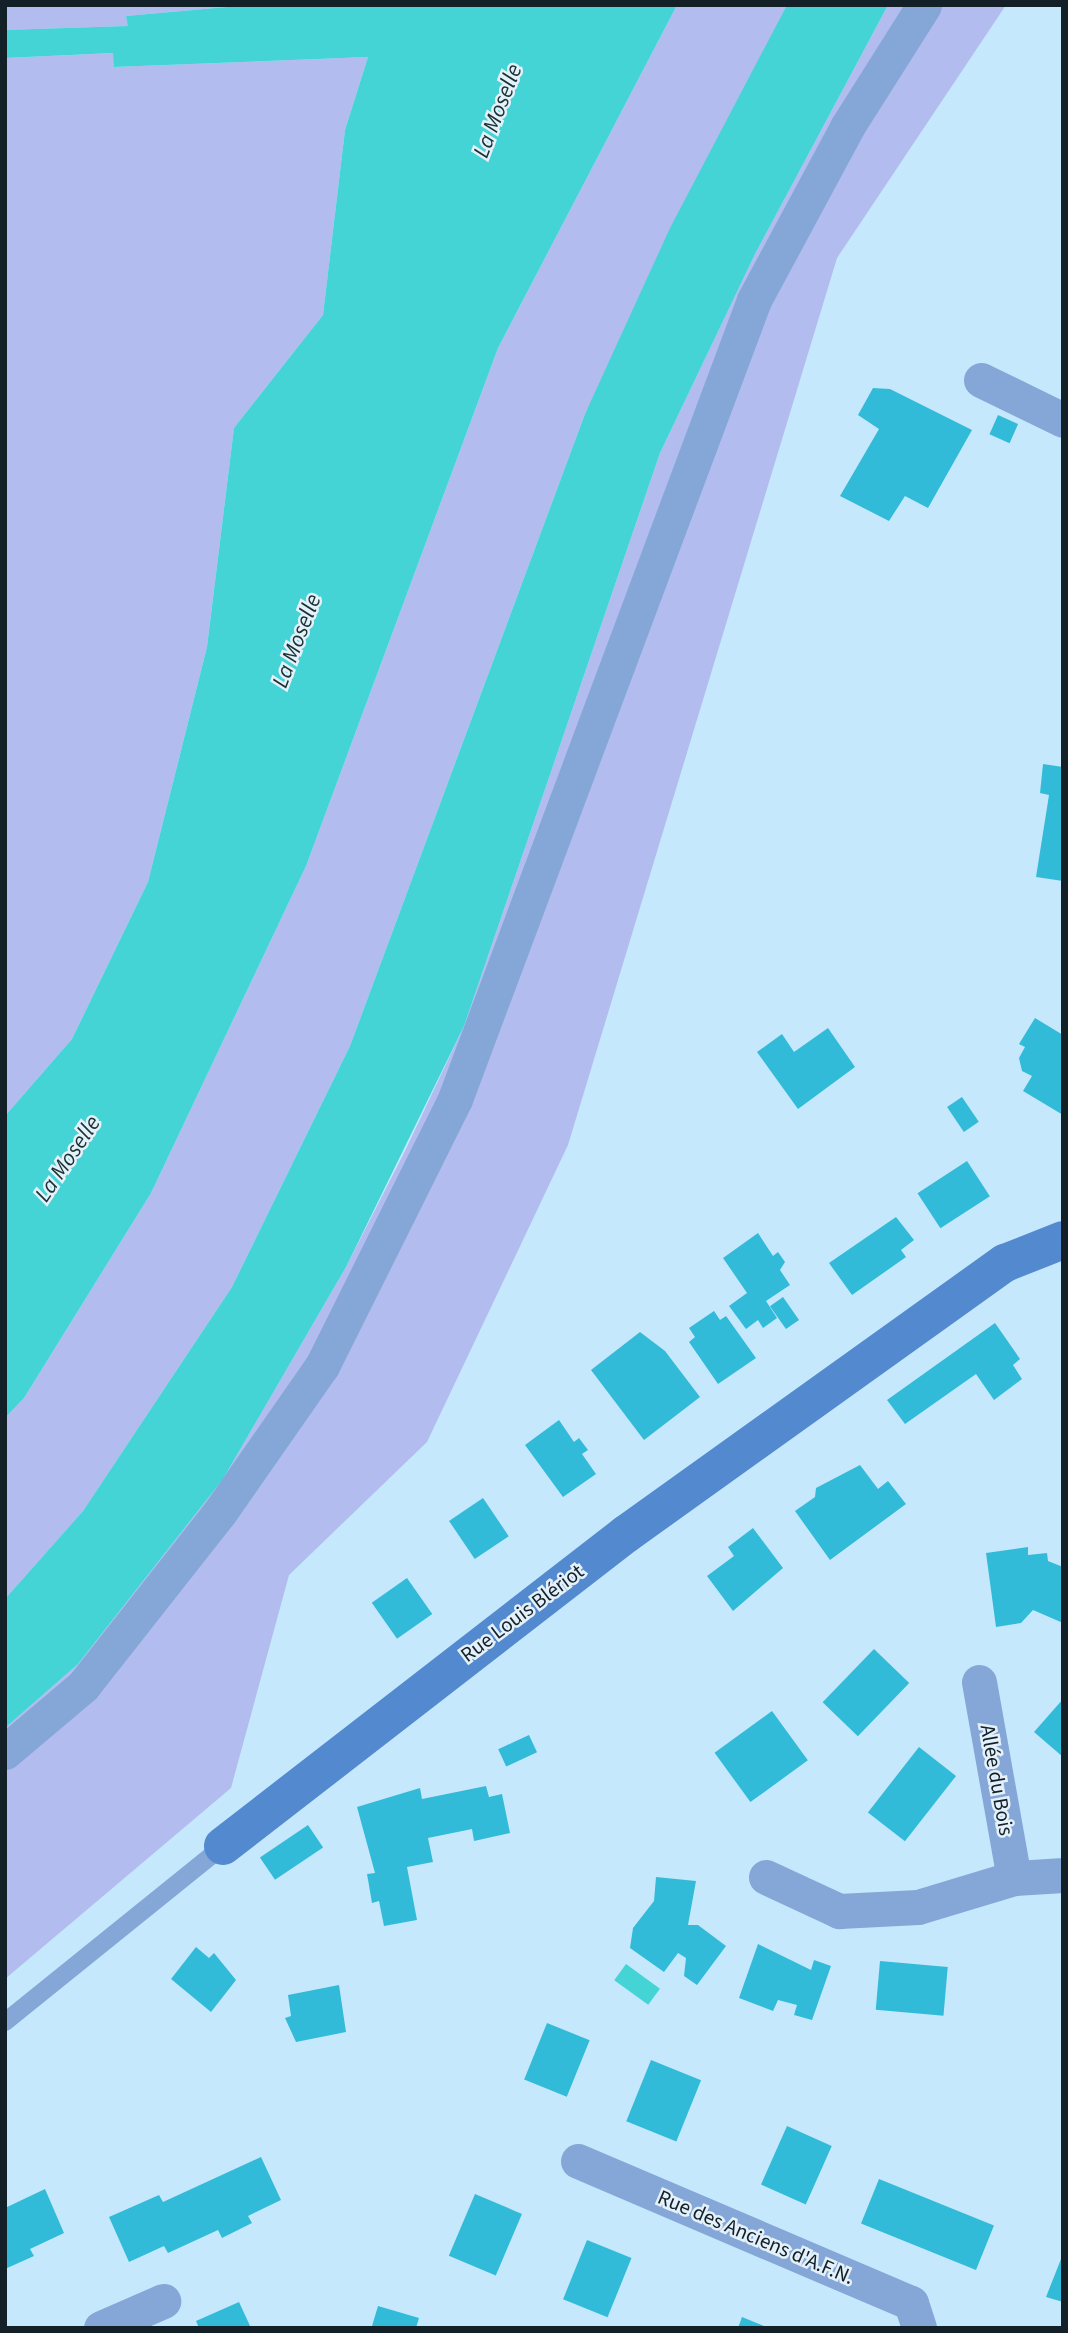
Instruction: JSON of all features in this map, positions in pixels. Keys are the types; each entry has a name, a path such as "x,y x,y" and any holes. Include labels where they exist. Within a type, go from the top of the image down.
{"street":[{"path":"5,1752 83,1686 220,1512 322,1366 455,1099 754,300 847,127 924,5"},
{"path":"981,380 1063,421"},
{"name":"Rue Louis Blériot","path":"223,1846 626,1534 1005,1264 1063,1240"},
{"name":"Allée du Bois","path":"979,1682 1014,1878"},
{"path":"765,1877 839,1911 918,1907 1014,1878 1063,1875"},
{"name":"Rue des Anciens d'A.F.N.","path":"578,2161 911,2303 919,2328"},
{"path":"101,2328 163,2301"}],"lane":[{"name":"Rue Louis Blériot","path":"5,2022 223,1846"}],"shaded area":[{"path":"5,5 249,5 126,16 129,26 5,30"},
{"path":"677,5 787,5 585,414 350,1046 232,1287 83,1511 5,1599 5,1418 24,1398 151,1193 306,866 498,348"},
{"path":"888,5 1006,5 837,258 568,1145 427,1442 289,1575 231,1788 5,1979 5,1728 78,1664 223,1479 346,1267 464,1026 660,453 755,254"},
{"path":"114,53 114,67 368,57 345,130 323,315 234,428 207,647 148,882 72,1039 5,1116 5,58"}],"water":[{"name":"La Moselle","path":"249,5 677,5 498,348 306,866 151,1193 24,1398 5,1418 5,1116 72,1039 148,882 207,647 234,428 323,315 345,130 368,57 114,67 113,53 5,58 5,30 128,26 126,16"},
{"path":"787,5 888,5 755,254 660,453 464,1026 346,1267 223,1479 78,1664 5,1728 5,1599 83,1511 232,1287 350,1046 585,414 670,228"},
{"path":"626,1964 660,1989 648,2005 614,1980"}],"building":[{"path":"873,388 890,389 972,430 928,508 905,496 889,521 840,496 879,429 858,415"},
{"path":"998,415 1018,424 1010,443 989,434"},
{"path":"1043,764 1063,767 1063,881 1036,877 1049,795 1040,793"},
{"path":"1035,1018 1063,1035 1063,1115 1023,1091 1032,1076 1022,1071 1019,1058 1025,1047 1019,1044"},
{"path":"828,1028 855,1067 798,1109 757,1052 782,1034 794,1052"},
{"path":"962,1097 979,1122 964,1132 947,1107"},
{"path":"967,1161 990,1196 940,1228 918,1193"},
{"path":"896,1217 914,1240 901,1250 906,1257 852,1295 829,1263"},
{"path":"758,1233 773,1256 778,1252 785,1262 780,1270 790,1285 766,1301 777,1318 763,1328 758,1320 746,1329 729,1306 747,1293 723,1258"},
{"path":"783,1297 799,1320 786,1329 770,1306"},
{"path":"714,1311 720,1320 726,1316 756,1358 718,1384 689,1342 695,1337 689,1328"},
{"path":"995,1323 1020,1359 1013,1365 1022,1379 994,1400 976,1374 905,1424 887,1400"},
{"path":"640,1332 665,1351 700,1397 644,1440 591,1370"},
{"path":"559,1420 574,1442 579,1438 588,1450 582,1454 596,1474 563,1497 525,1445"},
{"path":"860,1465 878,1489 888,1481 906,1504 830,1560 795,1511 815,1497 816,1488"},
{"path":"483,1498 509,1536 475,1559 449,1521"},
{"path":"753,1528 783,1568 733,1611 707,1576 734,1556 728,1547"},
{"path":"1028,1547 1028,1555 1047,1553 1048,1561 1063,1567 1063,1623 1033,1610 1021,1623 996,1627 986,1553"},
{"path":"407,1578 432,1614 397,1639 372,1603"},
{"path":"874,1649 909,1683 858,1736 823,1702"},
{"path":"1063,1699 1063,1757 1034,1732"},
{"path":"772,1711 808,1760 750,1802 715,1753"},
{"path":"529,1735 537,1752 506,1767 498,1749"},
{"path":"919,1747 956,1776 905,1841 868,1812"},
{"path":"486,1786 489,1797 502,1794 510,1833 474,1841 472,1829 428,1838 433,1862 407,1867 417,1920 384,1926 379,1901 372,1903 367,1874 375,1873 357,1807 420,1788 422,1799"},
{"path":"308,1825 323,1847 275,1880 260,1857"},
{"path":"656,1877 696,1881 688,1925 698,1925 726,1946 697,1985 684,1976 686,1958 678,1953 664,1972 630,1948 633,1928 654,1901"},
{"path":"758,1944 811,1970 814,1960 831,1966 812,2020 794,2015 797,2005 778,2000 773,2011 739,1998"},
{"path":"196,1947 209,1958 214,1953 236,1980 211,2012 171,1979"},
{"path":"880,1961 948,1967 943,2016 876,2010"},
{"path":"339,1985 346,2032 296,2042 285,2018 291,2016 288,1995"},
{"path":"547,2023 590,2040 567,2097 524,2080"},
{"path":"651,2060 701,2080 676,2141 626,2121"},
{"path":"787,2126 832,2146 806,2204 761,2184"},
{"path":"261,2157 281,2200 248,2216 252,2223 222,2238 218,2230 168,2253 164,2246 129,2262 109,2217 159,2195 163,2202"},
{"path":"879,2179 994,2225 976,2270 861,2224"},
{"path":"45,2189 64,2233 30,2249 34,2256 5,2269 5,2208"},
{"path":"475,2194 522,2214 496,2276 449,2256"},
{"path":"587,2240 632,2258 608,2317 563,2299"},
{"path":"1063,2254 1063,2302 1046,2297"},
{"path":"239,2302 251,2328 199,2328 196,2321"},
{"path":"378,2306 419,2318 416,2328 372,2326"},
{"path":"742,2317 769,2328 738,2328"}]}
